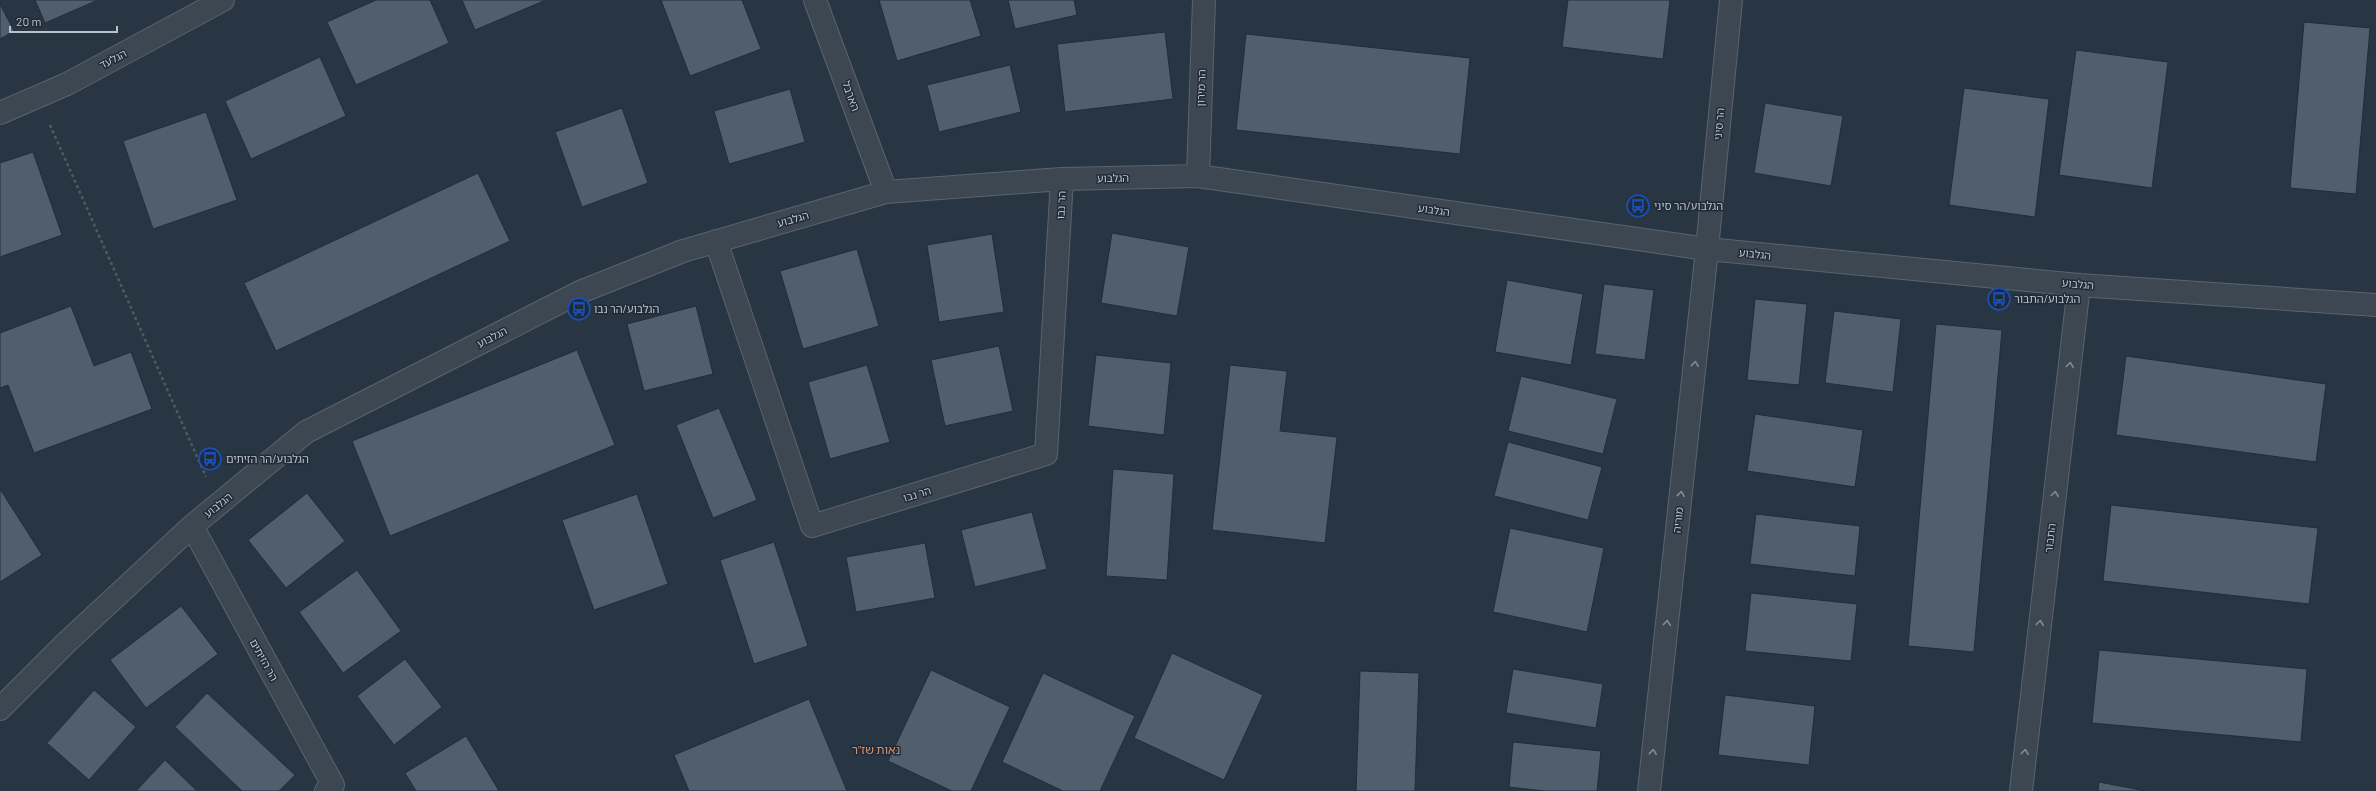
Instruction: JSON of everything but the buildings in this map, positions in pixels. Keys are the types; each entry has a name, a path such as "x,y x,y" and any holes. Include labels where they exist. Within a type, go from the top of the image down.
{"street":[{"name":"הגלעד","path":"0,112 67,84 223,0"},
{"name":"הארבל","path":"815,0 886,192"},
{"name":"הר מירון","path":"1198,176 1204,0"},
{"name":"הר סיני","path":"1707,249 1731,0"},
{"name":"הגלבוע","path":"0,710 68,641 192,526 306,432 580,292 683,251 886,192 1062,179 1198,176 1707,249 2080,285 2376,305"},
{"name":"הר נבו","path":"716,241 812,526 1046,454 1062,179"},
{"name":"מוריה","path":"1649,791 1707,249"},
{"name":"התבור","path":"2021,791 2080,285"},
{"name":"הר הזיתים","path":"192,526 333,785 326,791"}],"path":[{"path":"38,96 218,505"}],"place":[{"name":"הגלבוע/הר סיני","path":"1638,206"},
{"name":"הגלבוע/התבור","path":"1999,299"},
{"name":"הגלבוע/הר נבו","path":"579,309"},
{"name":"הגלבוע/הר הזיתים","path":"210,459"}],"district":[{"name":"נאות שז\"ר","path":"876,750"}]}
